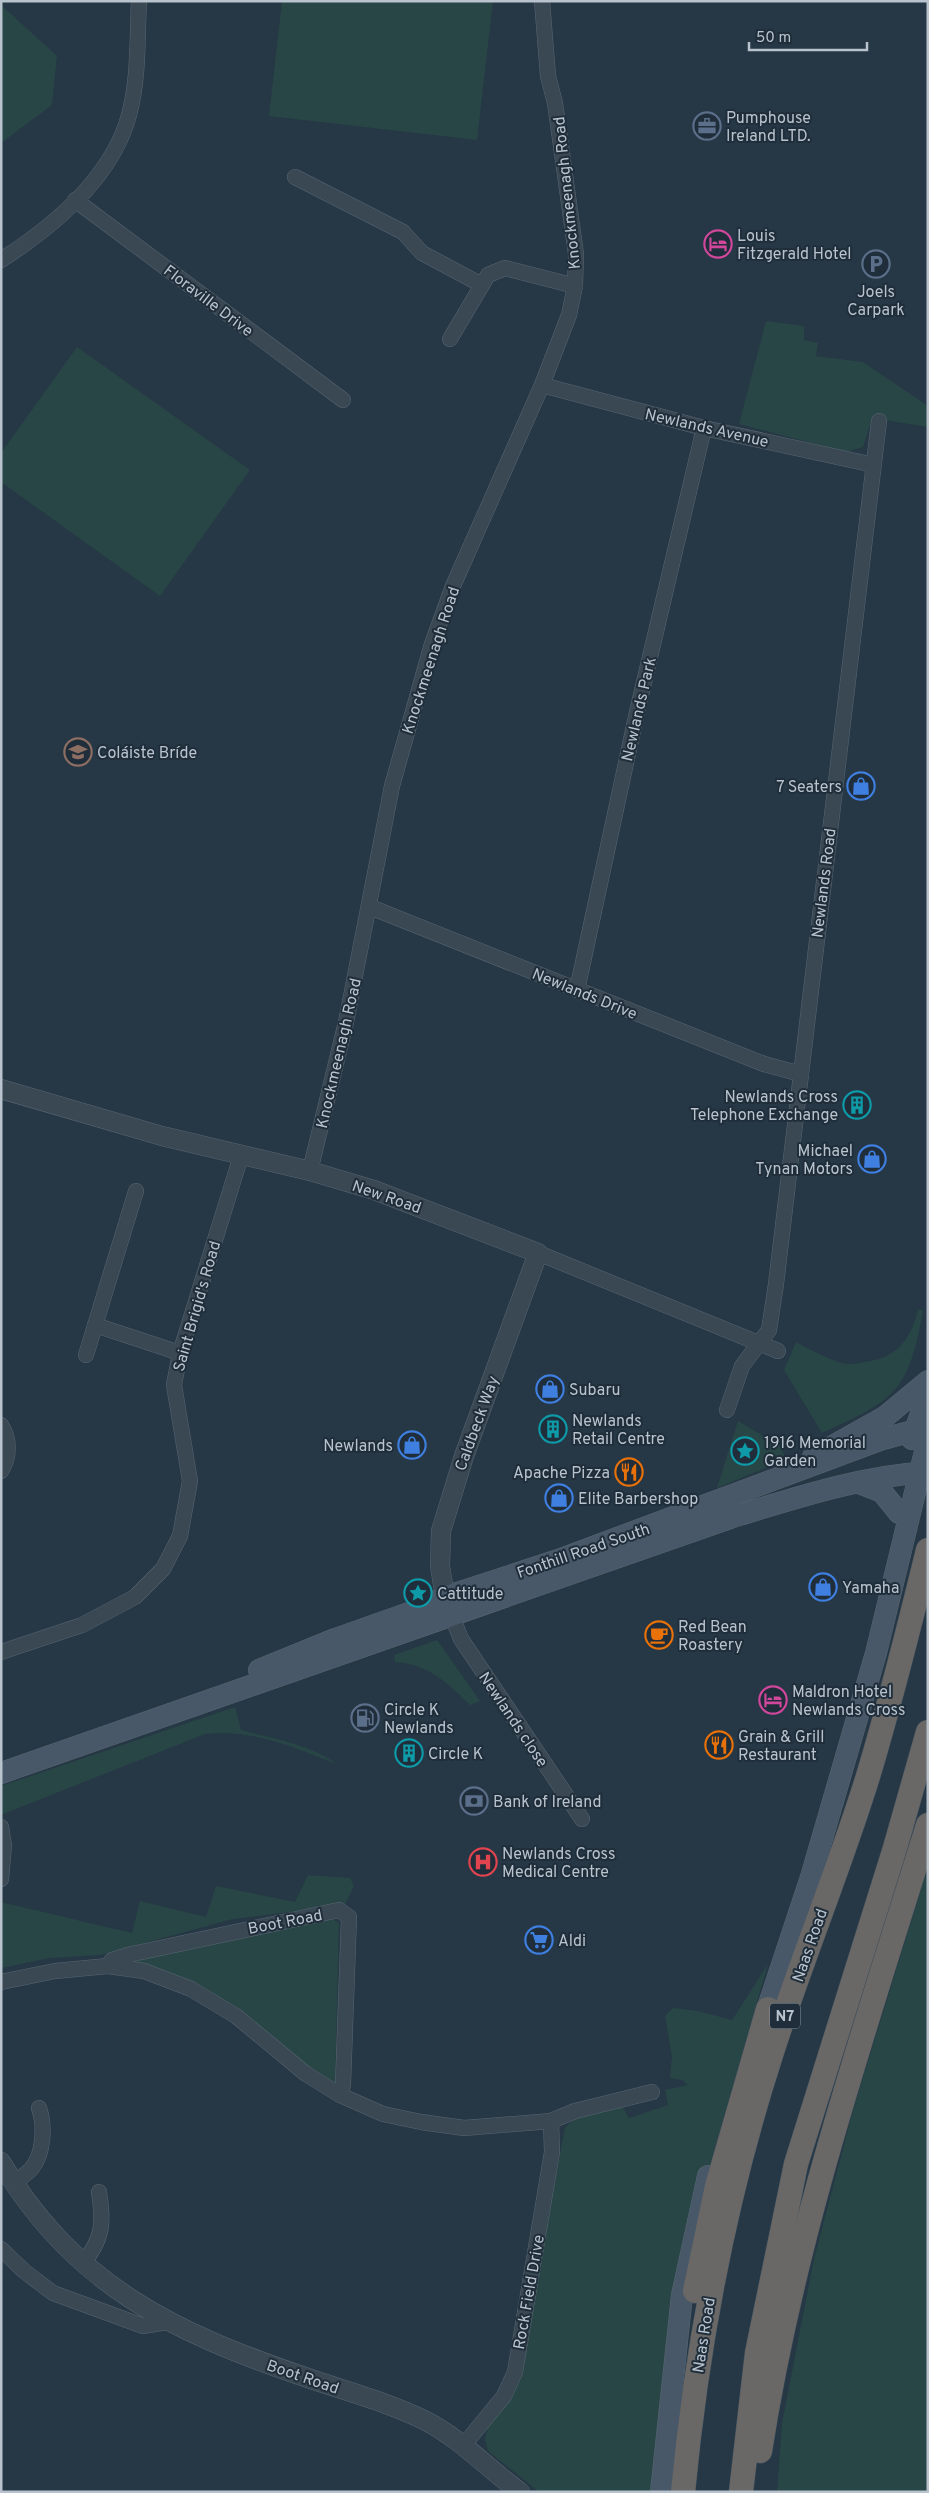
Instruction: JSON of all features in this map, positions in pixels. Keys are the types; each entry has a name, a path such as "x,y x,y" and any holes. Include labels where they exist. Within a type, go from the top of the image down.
{"highway":[{"name":"Naas Road","path":"683,2492 690,2418 710,2294 736,2180 771,2056 868,1774 928,1550"},
{"path":"741,2492 757,2353 796,2164 895,1848 928,1732"},
{"path":"754,2492 771,2390 812,2201 841,2100 928,1825"},
{"path":"674,2492 679,2419 692,2307 701,2258 733,2124 768,2009"}],"main road":[{"path":"774,1480 886,1416 928,1381"},
{"path":"661,2492 676,2334 694,2231 712,2161 733,2095 768,2009 811,1877 876,1653 900,1551 911,1517 924,1431 926,1398"},
{"name":"Fonthill Road South","path":"448,1607 558,1560 774,1480 924,1431"},
{"name":"Fonthill Road South","path":"1,1773 145,1721 187,1698 334,1639 417,1610 448,1607 788,1500 859,1483 918,1473"},
{"path":"900,1551 897,1530 900,1513 918,1473"},
{"path":"859,1483 882,1492 900,1513"}],"street":[{"path":"1,260 40,233 75,200 105,167 119,144 129,114 134,82 139,1"},
{"name":"Knockmeenagh Road","path":"310,1171 370,907 375,867 392,786 432,644 453,586 542,385 569,315 575,286 576,254 555,103 548,76 542,1"},
{"path":"295,176 403,232 422,253 482,285"},
{"name":"Floraville Drive","path":"75,200 343,400"},
{"path":"450,339 488,275 506,268 575,286"},
{"name":"Newlands Avenue","path":"542,385 704,428 874,465"},
{"name":"Newlands Road","path":"727,1410 742,1366 768,1330 776,1284 879,421"},
{"name":"Newlands Park","path":"577,990 637,712 704,428"},
{"name":"Newlands Drive","path":"370,907 764,1064 801,1074"},
{"name":"New Road","path":"1,1089 241,1156 310,1171 374,1190 538,1253 760,1342 778,1351"},
{"name":"Saint Brigid's Road","path":"1,1652 82,1626 135,1597 163,1569 180,1536 190,1481 174,1385 180,1353 241,1156"},
{"path":"86,1355 136,1191"},
{"name":"Caldbeck Way","path":"448,1607 440,1566 441,1531 464,1456 538,1253"},
{"path":"95,1325 180,1353"},
{"path":"1,1425 7,1439 8,1452 1,1471"},
{"name":"Newlands close","path":"448,1607 461,1639 582,1819"},
{"path":"1,1827 4,1845 1,1879"},
{"name":"Boot Road","path":"108,1966 112,1960 132,1954 340,1910 349,1917 343,2085 340,2095"},
{"name":"Boot Road","path":"1,1982 55,1971 108,1966 144,1971 191,1989 236,2016 306,2074 340,2095 383,2114 464,2128 551,2121 575,2111 652,2092"},
{"path":"14,2183 33,2167 40,2150 44,2121 39,2108"},
{"name":"Rock Field Drive","path":"462,2446 504,2396 515,2372 552,2152 551,2121"},
{"name":"Boot Road","path":"1,2162 14,2183 53,2234 113,2288 167,2322 223,2348 404,2412 439,2429 520,2492"},
{"path":"83,2263 96,2248 100,2233 102,2208 99,2192"},
{"path":"1,2249 24,2271 53,2293 144,2326 167,2322"}],"green space":[{"path":"282,1 493,1 477,140 269,116"},
{"path":"1,5 57,56 52,105 1,143"},
{"path":"766,321 804,326 804,340 818,343 816,356 863,362 928,406 928,427 872,418 863,447 846,452 739,424"},
{"path":"77,347 250,470 160,596 1,482 1,453"},
{"path":"918,1310 923,1310 912,1359 895,1390 867,1411 822,1433 784,1370 796,1342 841,1363 855,1364 876,1360 894,1352 906,1339"},
{"path":"738,1421 780,1446 785,1457 765,1468 717,1488"},
{"path":"437,1640 480,1701 470,1705 437,1676 418,1666 395,1662 394,1655"},
{"path":"235,1707 241,1730 304,1747 338,1765 290,1746 256,1737 222,1733 205,1734 1,1815 1,1786"},
{"path":"928,1867 928,2492 777,2492 782,2423 814,2259 854,2107"},
{"path":"308,1875 350,1878 354,1886 345,1905 233,1919 100,1955 50,1958 1,1968 1,1902 132,1933 140,1901 206,1917 216,1886 295,1902"},
{"path":"328,1916 339,1923 335,2087 145,1965 130,1960"},
{"path":"768,1964 692,2227 651,2492 539,2492 488,2451 485,2439 489,2423 517,2386 565,2128 575,2118 621,2104 629,2118 668,2105 665,2090 688,2085 682,2080 670,2078 672,2057 665,2016 673,2008 698,2011 732,2020"}],"place":[{"name":"Pumphouse Ireland LTD.","path":"707,126"},
{"name":"Louis Fitzgerald Hotel","path":"718,244"},
{"name":"Joels Carpark","path":"876,264"},
{"name":"Coláiste Bríde","path":"78,752"},
{"name":"7 Seaters","path":"861,786"},
{"name":"Newlands Cross Telephone Exchange","path":"857,1105"},
{"name":"Michael Tynan Motors","path":"872,1159"},
{"name":"Subaru","path":"550,1389"},
{"name":"Newlands Retail Centre","path":"553,1429"},
{"name":"Newlands","path":"412,1445"},
{"name":"1916 Memorial Garden","path":"745,1451"},
{"name":"Apache Pizza","path":"629,1472"},
{"name":"Elite Barbershop","path":"559,1498"},
{"name":"Yamaha","path":"823,1587"},
{"name":"Cattitude","path":"418,1593"},
{"name":"Red Bean Roastery","path":"659,1635"},
{"name":"Maldron Hotel Newlands Cross","path":"773,1700"},
{"name":"Circle K Newlands","path":"365,1718"},
{"name":"Grain & Grill Restaurant","path":"719,1745"},
{"name":"Circle K","path":"409,1753"},
{"name":"Bank of Ireland","path":"474,1801"},
{"name":"Newlands Cross Medical Centre","path":"483,1862"},
{"name":"Aldi","path":"539,1940"}]}
